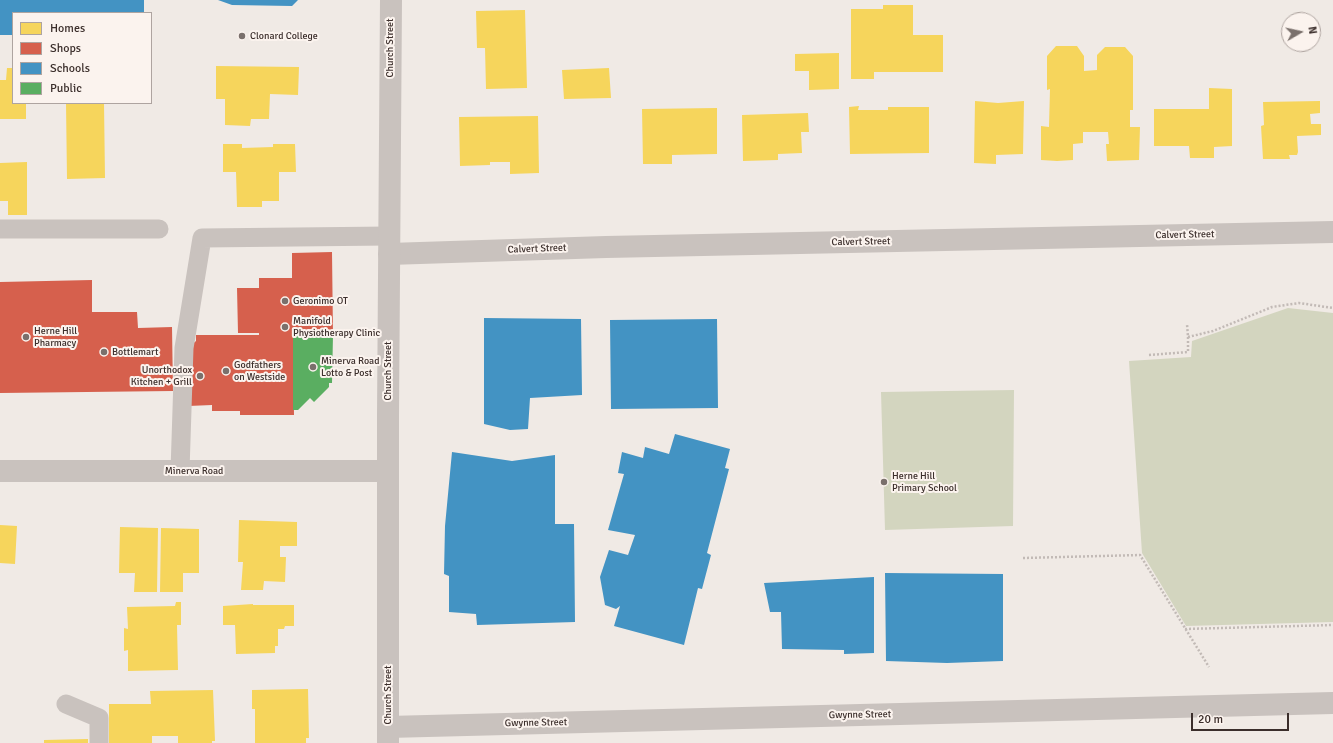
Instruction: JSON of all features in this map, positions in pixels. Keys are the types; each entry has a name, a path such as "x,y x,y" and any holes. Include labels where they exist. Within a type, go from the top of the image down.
{"street":[{"name":"Church Street","path":"388,735 391,0"},
{"name":"Calvert Street","path":"389,245 606,247 1333,232"},
{"name":"Minerva Road","path":"0,471 388,471"},
{"name":"Gwynne Street","path":"388,735 1333,703"}],"lane":[{"path":"0,229 160,229"},
{"path":"180,471 184,348 202,238 389,245"},
{"path":"66,704 99,718 99,743"}],"path":[{"path":"1188,338 1213,331 1272,307 1298,303 1333,308"},
{"path":"1149,355 1188,352 1187,324"},
{"path":"1023,558 1140,555 1209,667"},
{"path":"1185,629 1333,625"}],"green space":[{"path":"1288,308 1333,313 1333,622 1186,626 1142,553 1129,361 1191,357 1192,341"},
{"path":"1014,390 1013,526 885,530 881,392"}],"building: Homes":[{"path":"883,5 913,5 913,35 943,35 943,72 874,72 874,79 851,79 851,9 883,9"},
{"path":"525,10 527,88 486,89 485,48 477,48 476,11"},
{"path":"1056,46 1077,46 1084,56 1084,71 1097,70 1097,55 1105,47 1125,47 1133,56 1133,110 1130,110 1130,127 1140,127 1139,160 1107,161 1106,144 1109,144 1108,132 1083,132 1083,143 1073,144 1073,160 1041,160 1041,126 1049,127 1050,89 1047,90 1047,56"},
{"path":"839,53 839,89 809,90 809,71 795,71 795,54"},
{"path":"216,66 299,67 298,95 270,94 269,119 251,119 250,126 225,125 225,99 216,99"},
{"path":"7,68 12,68 12,104 26,104 26,119 0,119 0,80 6,80"},
{"path":"609,68 611,98 564,99 562,70"},
{"path":"1209,88 1232,89 1232,146 1214,147 1214,158 1190,158 1189,146 1154,146 1154,109 1209,109"},
{"path":"975,101 998,103 1024,101 1023,154 996,155 996,164 974,163"},
{"path":"1320,101 1320,113 1310,114 1311,124 1321,124 1321,135 1297,136 1298,152 1297,155 1289,155 1290,159 1263,159 1261,126 1264,125 1263,102"},
{"path":"66,104 104,104 105,178 67,179"},
{"path":"859,106 858,110 888,110 888,107 929,107 929,153 850,154 849,107"},
{"path":"717,108 717,154 672,155 672,164 643,164 642,109"},
{"path":"808,113 809,132 801,132 802,153 778,154 778,160 743,161 742,115"},
{"path":"538,116 539,173 510,174 510,162 490,162 490,165 460,166 459,117"},
{"path":"223,144 242,144 242,148 273,147 273,144 295,144 296,172 279,172 279,201 262,201 262,207 237,207 236,172 223,172"},
{"path":"27,162 27,215 8,215 8,201 0,201 0,163"},
{"path":"239,520 297,522 297,546 280,546 280,557 286,557 285,582 264,581 263,590 241,590 243,562 238,562"},
{"path":"0,525 17,526 15,564 0,563"},
{"path":"120,527 158,528 157,592 134,592 135,573 119,573"},
{"path":"161,528 199,529 199,573 183,573 183,592 160,592"},
{"path":"176,602 181,602 181,625 177,625 178,670 128,671 128,650 124,651 124,628 128,629 127,607 175,606"},
{"path":"253,604 294,605 294,626 285,626 284,629 278,629 278,646 275,646 275,653 236,654 235,625 223,625 223,606"},
{"path":"308,689 309,738 306,738 306,743 255,743 255,709 252,709 252,690"},
{"path":"213,690 215,741 212,741 212,743 178,743 178,736 152,736 152,743 109,743 109,704 151,704 150,691"},
{"path":"88,739 88,743 44,743 44,740"}],"building: Shops":[{"path":"332,252 333,335 293,335 294,415 240,415 240,411 212,411 212,405 188,406 189,347 196,341 196,335 259,335 259,333 238,333 237,288 259,288 259,278 292,278 292,253"},
{"path":"92,280 92,312 137,312 138,328 172,327 173,391 0,393 0,282"}],"building: Schools":[{"path":"0,0 144,0 144,12 12,12 12,35 0,35"},
{"path":"218,0 298,0 292,6 232,5"},
{"path":"484,318 581,319 582,395 530,398 528,429 510,430 484,424"},
{"path":"717,319 718,408 611,409 610,320"},
{"path":"675,434 730,449 725,468 729,469 707,553 711,555 702,589 698,588 684,645 614,626 620,606 616,609 605,605 600,577 609,550 628,555 635,535 608,530 624,474 618,473 622,452 643,458 645,447 669,454"},
{"path":"452,452 512,461 555,455 555,524 574,524 575,622 477,625 476,614 449,612 449,576 444,574 445,526"},
{"path":"885,573 1003,574 1003,661 947,663 886,661"},
{"path":"874,577 874,653 844,654 844,650 782,649 781,612 770,612 764,583"}],"building: Public":[{"name":"Minerva Road Lotto & Post","path":"293,335 333,335 332,383 329,383 329,387 314,402 310,398 298,410 293,410"}],"place":[{"name":"Clonard College","path":"242,36"},
{"name":"Geronimo OT","path":"285,301"},
{"name":"Manifold Physiotherapy Clinic","path":"285,327"},
{"name":"Herne Hill Pharmacy","path":"26,337"},
{"name":"Bottlemart","path":"104,352"},
{"name":"Minerva Road Lotto & Post","path":"313,367"},
{"name":"Godfathers on Westside","path":"226,371"},
{"name":"Unorthodox Kitchen + Grill","path":"200,376"},
{"name":"Herne Hill Primary School","path":"884,482"}]}
